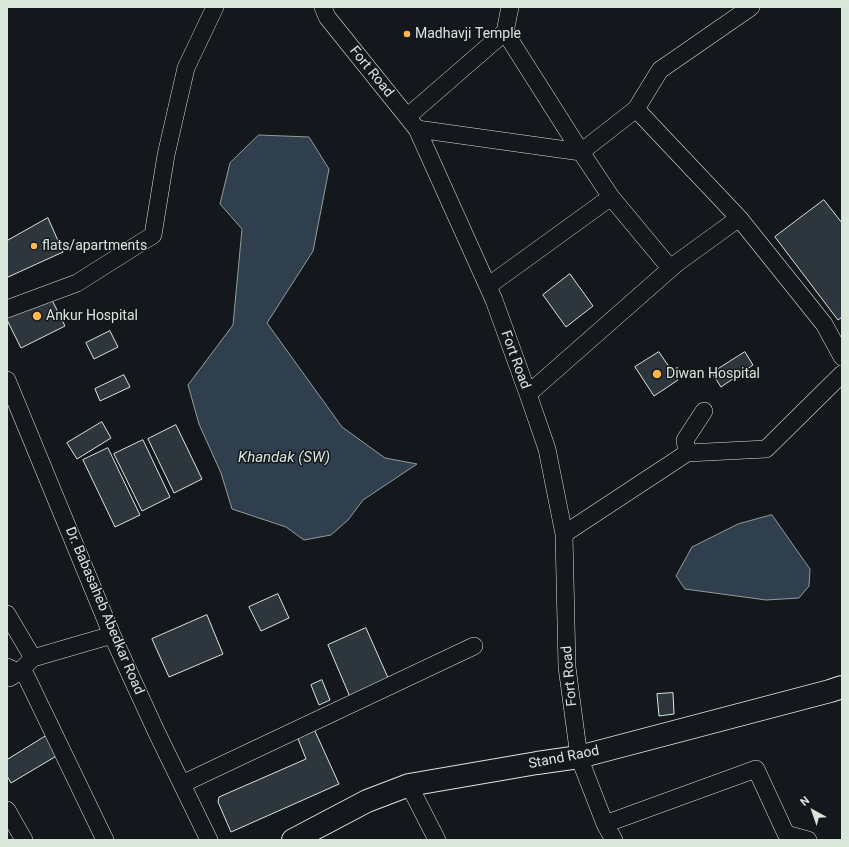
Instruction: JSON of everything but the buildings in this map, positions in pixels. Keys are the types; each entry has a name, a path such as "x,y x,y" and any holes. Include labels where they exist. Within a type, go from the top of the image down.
{"street":[{"path":"7,309 77,283 153,235 166,155 186,68 215,7"},
{"name":"Fort Road","path":"322,7 327,17 412,123 494,300 528,394 546,449 564,534 567,667 579,757 605,824 614,840"},
{"path":"412,123 505,32 510,7"},
{"path":"412,123 581,152 636,109 660,70 751,7"},
{"path":"505,32 611,197 670,268"},
{"path":"636,109 739,218 824,324 842,357"},
{"path":"488,286 611,197"},
{"path":"528,394 670,268 739,218"},
{"path":"564,534 687,453 766,449 842,374"},
{"name":"Dr. Babasaheb Abedkar Road","path":"7,380 112,635 208,840"},
{"path":"687,453 685,440 704,411"},
{"path":"7,614 33,658"},
{"path":"11,673 33,658 112,635"},
{"path":"182,784 474,646"},
{"path":"11,673 26,676 105,840"},
{"name":"Stand Raod","path":"293,840 367,801 409,785 579,757 842,687"},
{"path":"605,824 756,769 786,834 808,840"},
{"path":"409,785 437,840"},
{"path":"7,810 24,840"}],"water":[{"name":"Khandak (SW)","path":"259,135 309,137 329,169 313,251 267,323 342,427 385,458 417,464 363,500 348,520 331,535 304,540 286,527 232,509 221,473 199,424 188,385 233,325 242,229 220,204 230,163"},
{"path":"772,515 810,569 809,586 799,598 766,600 685,589 676,576 692,547 738,524"}],"place":[{"name":"Madhavji Temple","path":"407,34"},
{"name":"flats/apartments","path":"34,246"},
{"name":"Ankur Hospital","path":"37,316"},
{"name":"Diwan Hospital","path":"657,374"}]}
